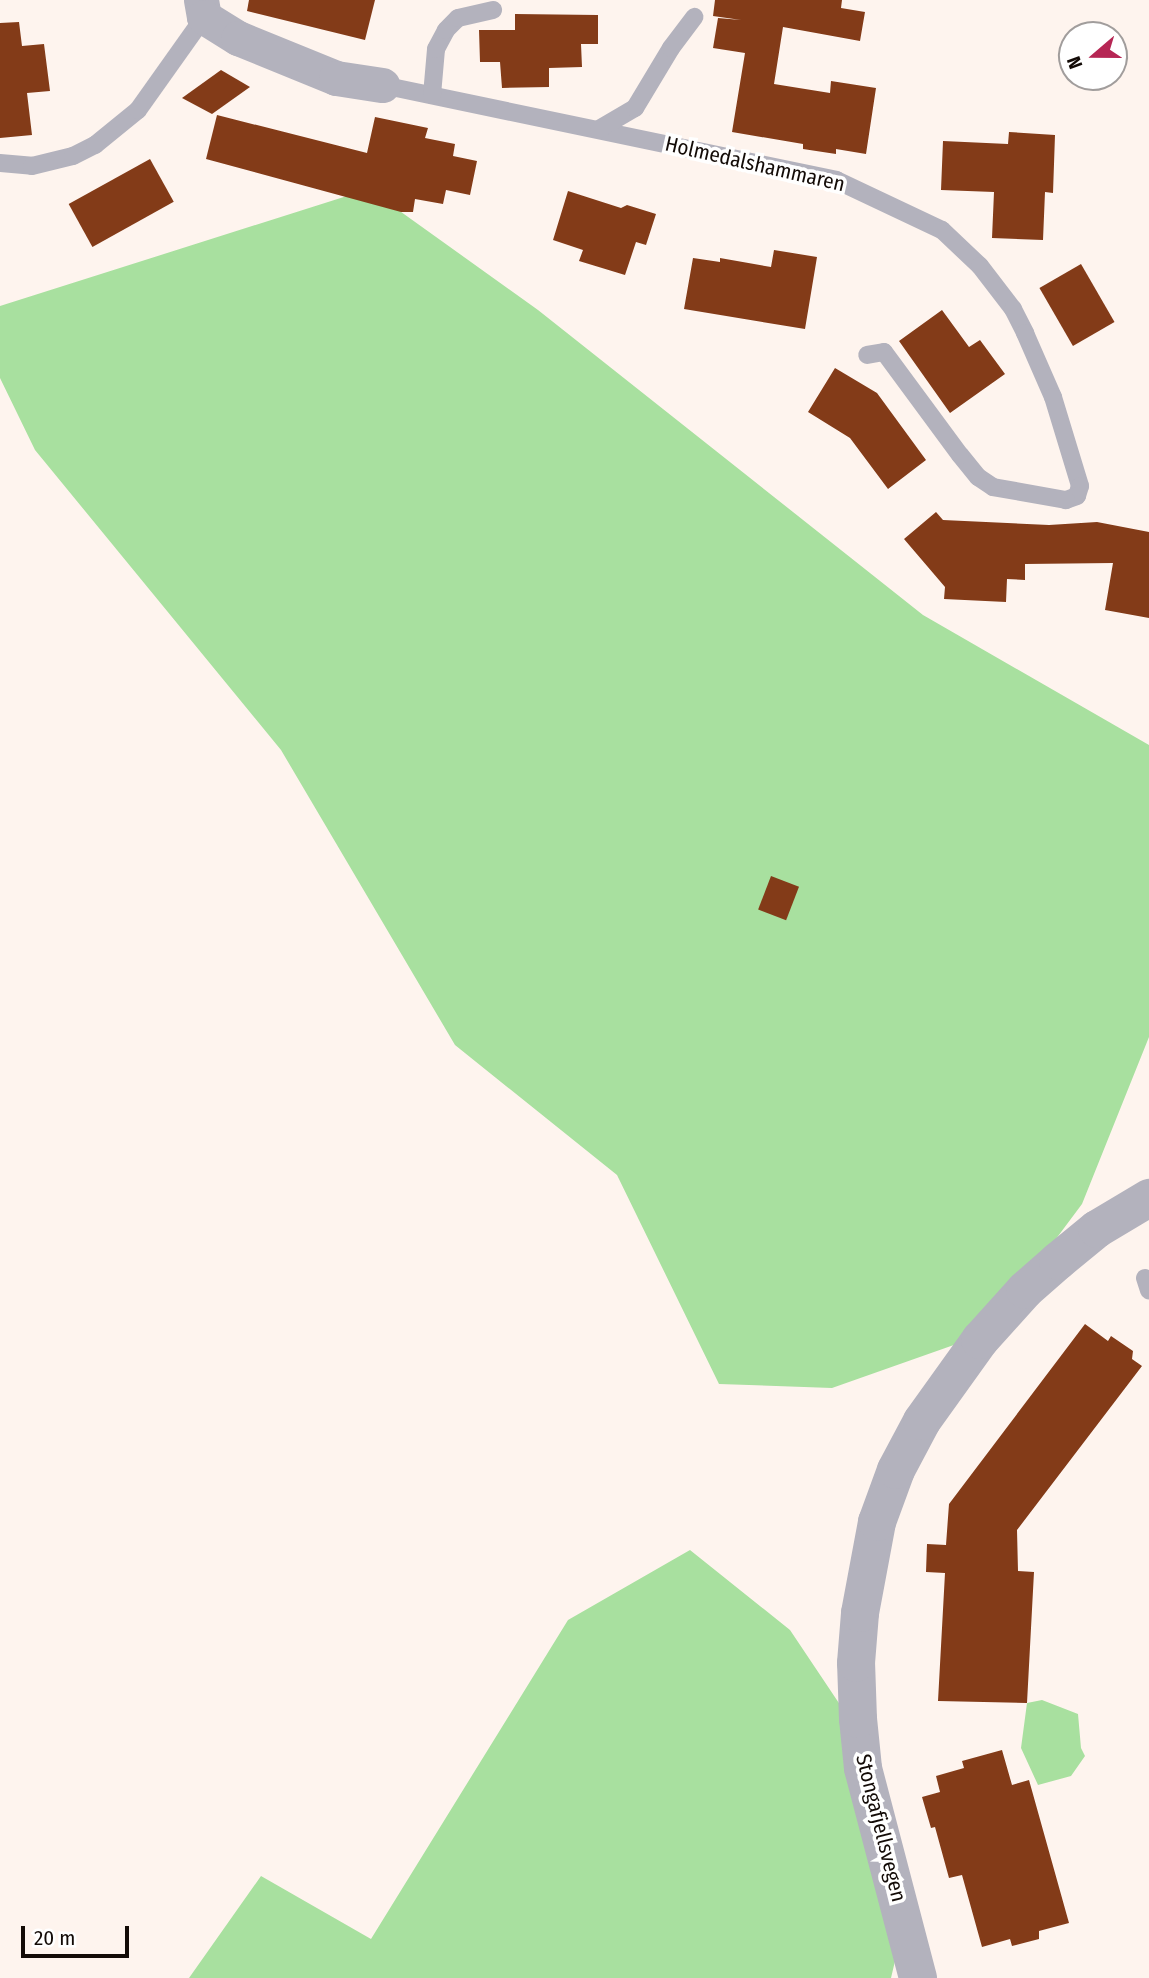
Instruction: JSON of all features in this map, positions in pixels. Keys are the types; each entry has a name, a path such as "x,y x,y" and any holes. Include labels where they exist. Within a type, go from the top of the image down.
{"street":[{"name":"Holmedalshammaren","path":"203,8 238,38 336,78 382,85"},
{"name":"Stongafjellsvegen","path":"918,1978 863,1768 858,1719 856,1663 860,1613 877,1522 897,1470 922,1421 980,1340 1025,1290 1058,1261 1097,1229 1149,1198"}],"lane":[{"name":"Holmedalshammaren","path":"0,163 32,166 73,156 95,145 138,110 203,8"},
{"path":"432,95 436,49 446,30 458,18 493,10"},
{"path":"598,129 635,108 671,48 694,17"},
{"name":"Holmedalshammaren","path":"382,85 836,180 942,230 979,266 1013,309 1054,397 1080,486 1077,496 1066,500 993,487 978,477 884,352 867,355"}],"green space":[{"path":"369,189 538,310 923,615 1149,745 1149,1037 1082,1204 985,1334 832,1388 719,1384 617,1175 455,1045 281,750 35,450 0,378 0,306"},
{"path":"690,1550 790,1630 867,1745 895,1961 891,1978 189,1978 261,1876 371,1939 568,1620"},
{"path":"1042,1700 1078,1714 1081,1748 1085,1756 1071,1776 1038,1785 1021,1748 1027,1703"}],"building":[{"path":"249,0 375,0 365,40 247,11"},
{"path":"715,0 842,0 841,8 865,12 860,41 783,27 774,84 830,93 831,81 876,88 866,154 836,149 836,154 803,149 803,144 732,132 745,53 713,48 718,18 741,20 713,16"},
{"path":"515,14 598,15 598,44 581,44 582,67 549,68 549,87 502,88 500,62 480,62 479,30 515,30"},
{"path":"19,22 22,46 44,44 50,91 27,93 32,135 0,138 0,23"},
{"path":"221,70 250,87 212,114 182,98"},
{"path":"217,115 367,153 375,117 428,128 425,138 455,144 453,156 477,161 470,195 446,190 443,204 415,199 413,212 401,212 206,159"},
{"path":"1009,132 1055,135 1053,193 1045,192 1043,240 992,238 994,192 941,190 943,141 1008,144"},
{"path":"150,159 174,202 92,247 69,204"},
{"path":"568,191 621,208 627,205 656,214 646,245 636,242 625,275 579,261 583,250 553,240"},
{"path":"774,250 817,257 805,329 684,309 693,258 720,262 720,258 771,267"},
{"path":"1081,264 1114,322 1073,346 1039,288"},
{"path":"942,310 969,347 980,340 1005,374 950,413 899,341"},
{"path":"835,368 877,393 926,460 888,489 850,438 808,412"},
{"path":"936,512 943,520 1049,525 1097,522 1149,532 1149,618 1105,610 1113,563 1025,564 1025,580 1007,579 1006,602 944,599 945,587 904,539"},
{"path":"771,876 799,887 786,920 758,910"},
{"path":"1085,1324 1108,1341 1111,1336 1133,1351 1132,1359 1142,1366 1017,1530 1018,1571 1034,1572 1027,1703 938,1701 945,1573 926,1572 927,1544 946,1545 949,1504"},
{"path":"1002,1750 1012,1785 1029,1780 1069,1923 1039,1931 1039,1939 1012,1946 1010,1939 982,1947 962,1875 949,1878 935,1827 931,1828 922,1797 940,1792 936,1776 964,1768 962,1761"}]}
